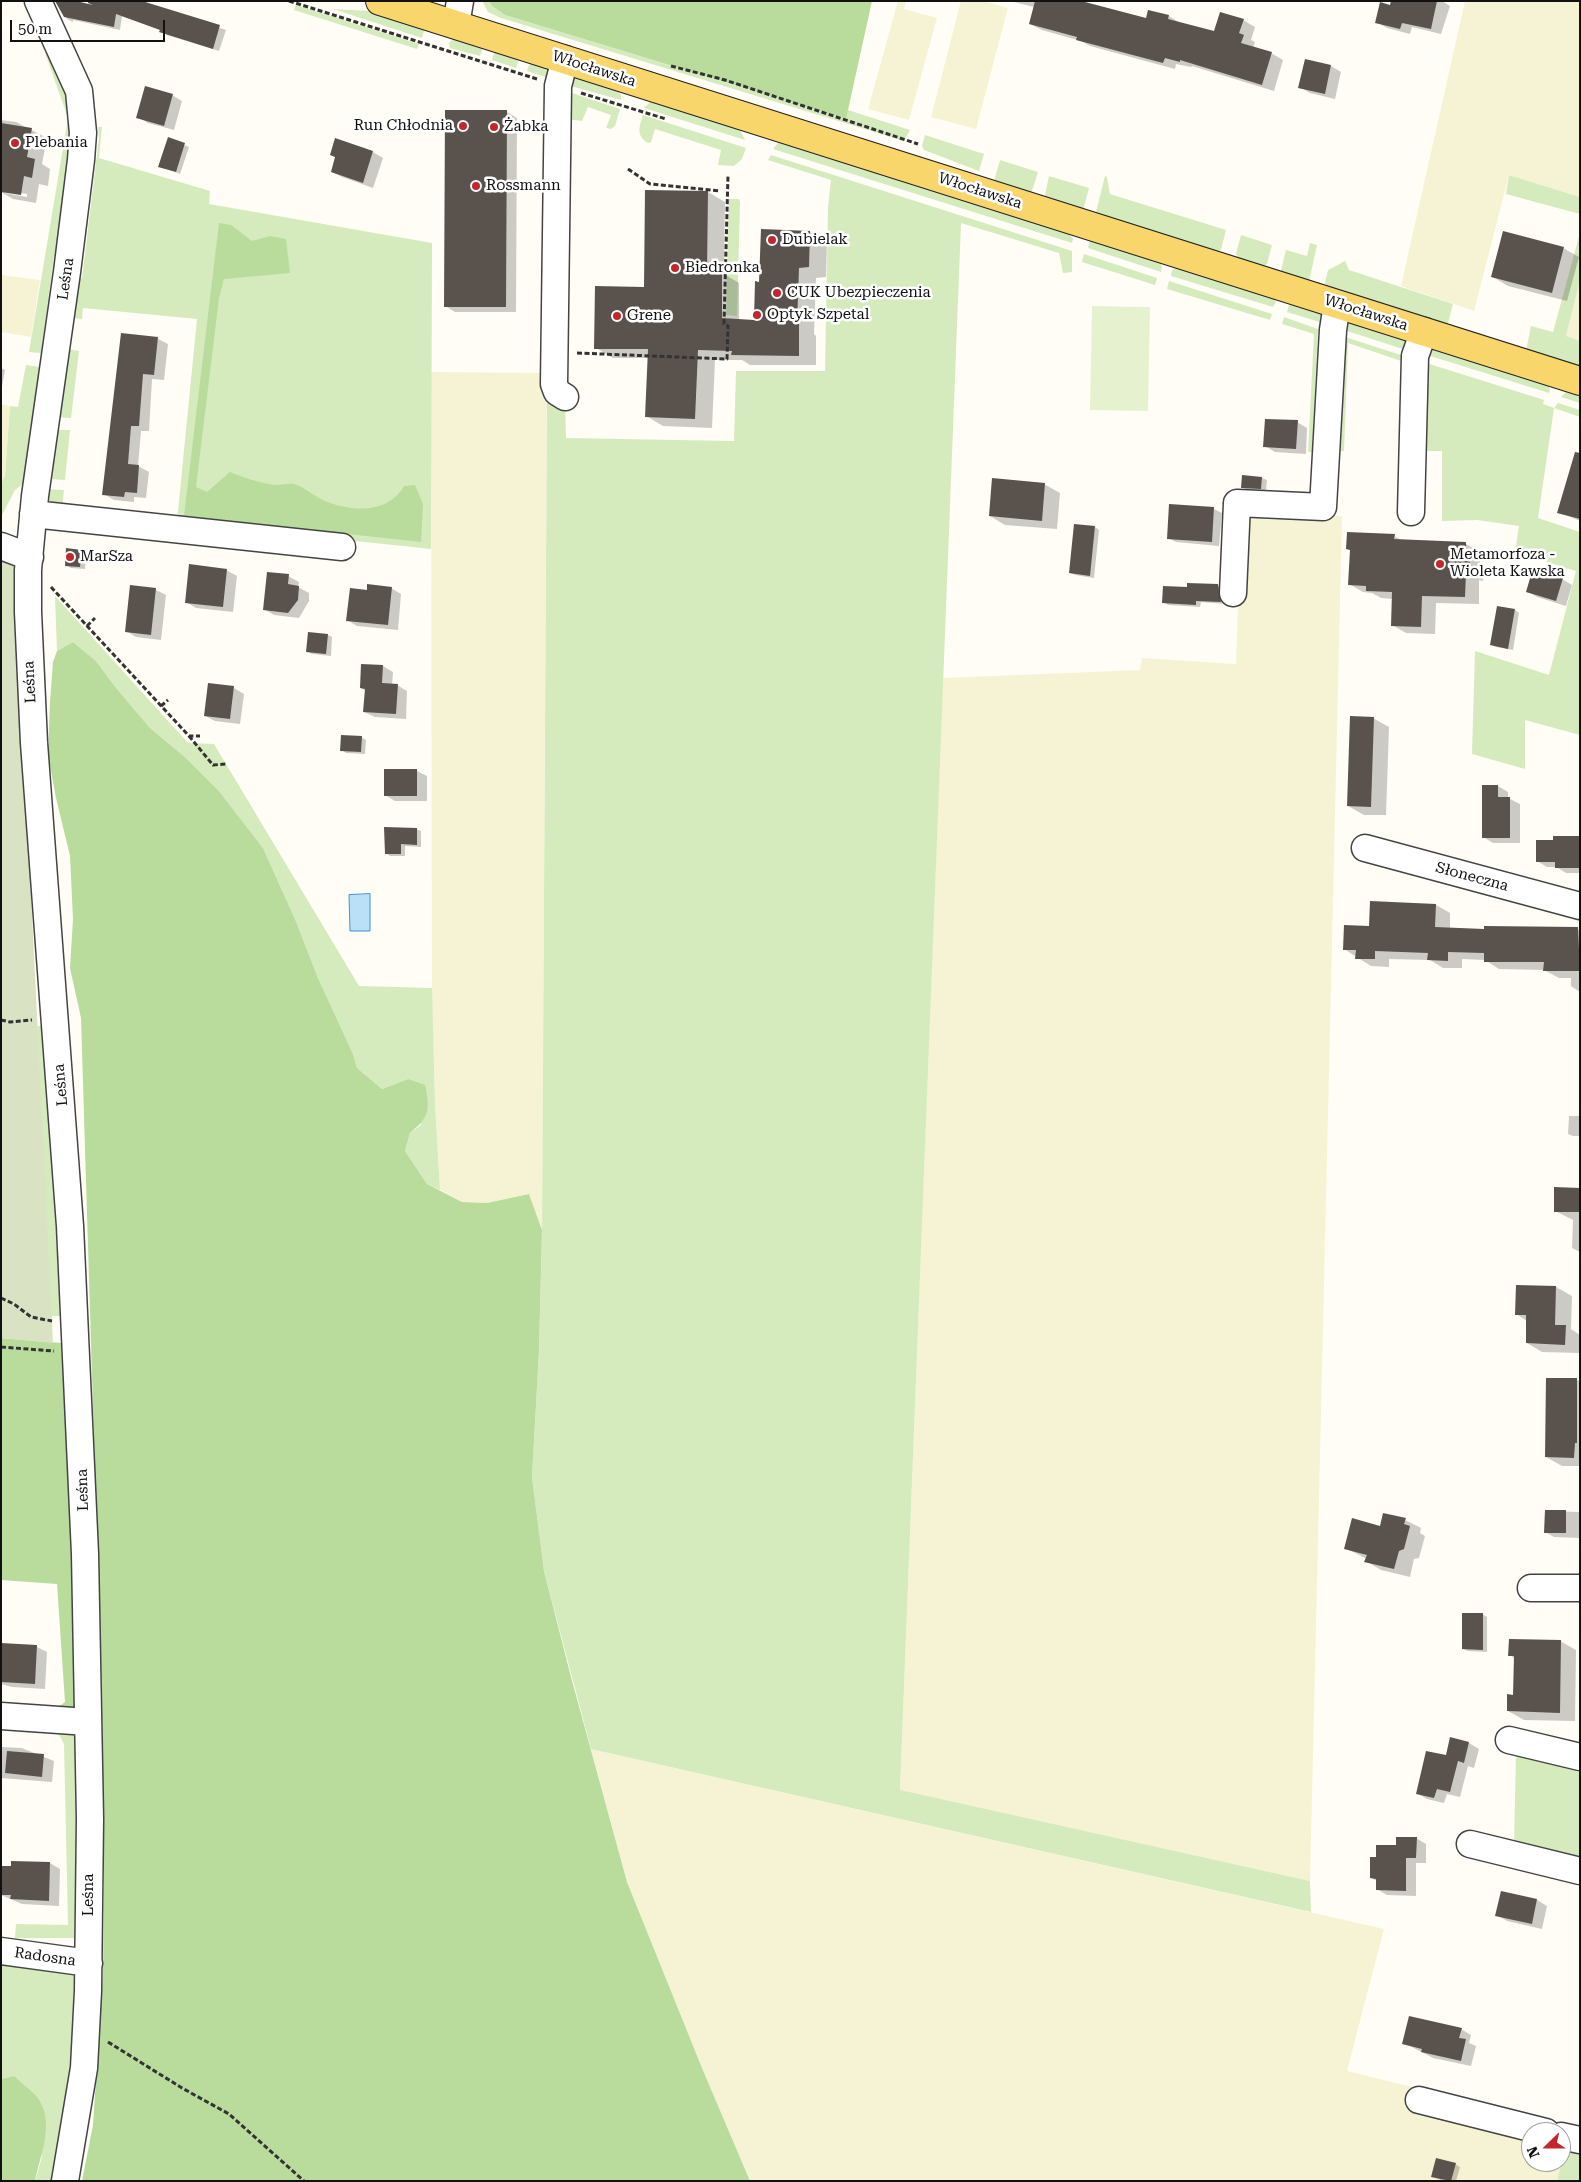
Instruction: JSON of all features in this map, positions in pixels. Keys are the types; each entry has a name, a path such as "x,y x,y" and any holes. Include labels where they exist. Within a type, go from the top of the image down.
{"main road":[{"name":"Włocławska","path":"380,1 458,13 565,60 1580,381"}],"street":[{"name":"Leśna","path":"38,1 79,91 83,133 72,234 33,514 29,560 29,647 34,743 71,1236 85,1554 88,1722 89,1963 87,2026 84,2068 65,2181"},
{"path":"565,60 558,86 554,384 557,392 566,397"},
{"path":"1233,593 1237,503 1323,507 1336,304"},
{"path":"1411,512 1415,356 1424,332"},
{"path":"33,514 342,547"},
{"path":"1,546 29,560"},
{"name":"Słoneczna","path":"1365,848 1580,906"},
{"path":"1531,1588 1580,1588"},
{"path":"1,1716 88,1722"},
{"path":"1509,1740 1580,1757"},
{"path":"1470,1844 1580,1871"},
{"name":"Radosna","path":"1,1951 89,1963"},
{"path":"1419,2100 1521,2126"}],"path":[{"path":"628,169 650,184 720,191"},
{"path":"573,349 574,353 727,359 728,326 724,324 728,175"},
{"path":"29,560 189,736 213,765 226,764"},
{"path":"87,626 95,618"},
{"path":"161,706 168,700"},
{"path":"189,736 200,736"},
{"path":"1,1020 10,1022 37,1019"},
{"path":"1,1298 14,1304 31,1317 58,1321"},
{"path":"1,1347 59,1352"},
{"path":"87,2026 116,2048 230,2114 304,2181"}],"shaded area":[{"path":"898,1 906,1 904,9 937,18 909,120 868,109"},
{"path":"961,1 984,1 1008,8 976,129 931,117"},
{"path":"1465,1 1580,1 1580,197 1509,175 1474,311 1401,286"},
{"path":"1,275 40,280 31,337 1,332"},
{"path":"1580,281 1580,341 1566,337"},
{"path":"431,372 547,373 542,1230 529,1194 487,1203 462,1202 440,1190 432,1004"},
{"path":"1,404 10,406 5,476 1,484"},
{"path":"1241,513 1342,516 1310,1881 900,1791 943,678 1140,670 1142,658 1236,664"},
{"path":"591,1749 1384,1929 1347,2071 1555,2122 1521,2122 1521,2172 1559,2172 1557,2181 750,2181 627,1882"}],"green space":[{"path":"482,1 489,1 492,6 505,15 845,119 848,110 910,130 904,141 501,18 488,12"},
{"path":"489,1 872,1 846,119 505,15 492,6"},
{"path":"296,5 419,44 417,49 294,10"},
{"path":"333,9 370,11 425,27 422,38"},
{"path":"453,39 483,47 480,56 450,48 449,43"},
{"path":"495,50 516,56 518,62 516,68 492,60"},
{"path":"45,53 52,55 64,78 73,123 60,257 54,256 41,353 29,352 68,118"},
{"path":"535,62 549,66 552,79 527,71 529,65"},
{"path":"580,77 615,88 621,95 621,100 567,85 571,80"},
{"path":"566,91 620,109 615,126 611,129 606,128 611,115 588,107 582,121 566,119"},
{"path":"652,100 739,128 745,140 644,108"},
{"path":"643,115 746,148 742,159 734,166 718,165 721,150 655,129 651,142 648,143 640,134"},
{"path":"98,127 102,127 99,158 210,191 209,204 432,243 431,549 177,522 177,526 62,515 50,506 45,489 64,490 62,510 177,521 197,319 83,308 82,319 71,318 77,278 82,278 99,138"},
{"path":"925,135 984,154 979,171 924,150 922,146"},
{"path":"780,140 1068,232 1073,239 1072,243 773,149"},
{"path":"771,155 1072,251 1072,272 1063,273 1059,253 961,223 900,1790 1310,1881 1311,1912 591,1749 544,1571 532,1477 539,1351 542,1230 547,402 565,401 566,438 734,441 736,371 825,371 828,207 831,180 768,160"},
{"path":"1000,160 1038,172 1031,194 994,181"},
{"path":"1509,175 1580,197 1580,214 1506,194"},
{"path":"1049,176 1089,188 1083,211 1046,200 1045,195"},
{"path":"1105,176 1107,177 1110,194 1226,230 1221,250 1216,252 1095,216"},
{"path":"729,199 739,199 740,202 737,316 726,315"},
{"path":"219,223 231,225 252,241 270,236 286,239 290,273 224,279 219,298 196,487 207,492 230,472 269,484 294,484 335,505 369,508 389,502 404,486 415,485 423,504 421,542 184,516"},
{"path":"1580,233 1580,281 1566,336 1580,341 1580,368 1526,351 1531,326 1553,332"},
{"path":"1241,235 1272,245 1267,264 1261,267 1240,261 1236,254"},
{"path":"1095,239 1160,260 1161,272 1088,248 1089,242"},
{"path":"1310,243 1317,245 1309,282 1282,274 1281,270 1286,250 1307,256"},
{"path":"1084,254 1157,278 1155,285 1082,262"},
{"path":"1345,261 1349,270 1453,304 1447,327 1329,289 1325,283 1328,270"},
{"path":"1179,267 1273,296 1276,302 1273,307 1171,276 1172,270"},
{"path":"1169,281 1272,314 1270,320 1167,289"},
{"path":"1295,302 1324,311 1326,324 1287,312 1289,305"},
{"path":"1092,306 1150,307 1148,411 1090,410"},
{"path":"1284,317 1318,329 1312,452 1308,452 1314,334 1282,324"},
{"path":"1354,321 1405,338 1408,345 1406,350 1344,330 1347,323"},
{"path":"1342,336 1407,357 1407,363 1348,343 1344,451 1339,451"},
{"path":"1432,347 1547,383 1550,390 1549,393 1424,354"},
{"path":"67,349 79,351 71,418 56,417"},
{"path":"1420,361 1544,400 1543,404 1554,408 1538,518 1580,532 1580,735 1525,720 1525,769 1472,754 1475,651 1549,675 1576,571 1515,552 1519,526 1477,520 1442,521 1442,451 1418,451"},
{"path":"26,365 40,367 24,480 23,484 15,490 1,517 1,484 5,476 10,406 18,407"},
{"path":"1568,390 1580,394 1580,403 1561,397"},
{"path":"1558,403 1580,410 1580,417 1554,408"},
{"path":"54,430 70,430 65,480 48,479"},
{"path":"1,557 15,567 53,1343 1,1338"},
{"path":"55,596 188,743 214,744 359,986 432,988 435,1105 440,1190 427,1184 405,1151 410,1133 421,1125 408,1079 382,1089 357,1068 353,1054 318,978 295,919 263,848 219,791 185,757 150,728 96,661 73,642 57,651"},
{"path":"73,642 96,661 150,728 185,757 219,791 263,848 295,919 318,978 353,1054 357,1068 382,1089 408,1079 425,1085 428,1100 427,1112 417,1127 410,1133 405,1151 427,1184 462,1202 487,1203 529,1194 542,1230 539,1351 532,1477 544,1571 627,1882 750,2181 82,2181 93,2125 103,1974 102,1702 81,1018 70,968 73,919 70,856 48,754 53,662 57,651"},
{"path":"37,1026 42,1026 52,1149 60,1316 51,1316"},
{"path":"1,1338 61,1343 71,1478 75,1710 57,1708 65,1702 57,1584 1,1580"},
{"path":"75,1732 78,1938 15,1938 16,1924 68,1925 64,1744 58,1733"},
{"path":"1516,1751 1580,1764 1580,1864 1514,1847"},
{"path":"1,1960 77,1968 74,2063 54,2181 35,2181 42,2157 14,2076 1,2079"},
{"path":"14,2076 37,2097 43,2107 45,2117 45,2139 35,2181 1,2181 1,2079"},
{"path":"1571,2146 1580,2149 1580,2181 1557,2181 1559,2172 1571,2172"}],"water":[{"path":"370,894 370,931 350,931 349,895"}],"building":[{"path":"55,1 76,1 93,5 88,3 88,1 142,1 220,25 213,49 159,32 160,30 116,14 114,27 64,17"},
{"path":"1035,1 1081,1 1146,18 1148,10 1169,15 1168,19 1214,31 1220,12 1244,19 1239,33 1244,35 1241,43 1272,52 1262,85 1180,60 1180,62 1165,58 1163,63 1076,40 1077,37 1029,24"},
{"path":"1391,1 1437,1 1431,29 1402,23 1400,29 1375,23 1380,2 1390,5"},
{"path":"1305,59 1331,65 1325,94 1298,88"},
{"path":"145,86 173,94 164,126 136,118"},
{"path":"445,110 507,110 506,307 444,307"},
{"name":"Plebania","path":"1,123 32,128 27,157 35,159 32,178 24,176 21,195 1,192"},
{"path":"168,137 185,143 176,172 158,167"},
{"path":"335,138 373,151 363,183 331,172 335,157 330,155"},
{"path":"645,190 708,191 707,272 722,272 722,318 754,320 755,281 759,282 761,229 810,231 809,267 799,268 797,324 799,324 799,356 731,355 732,351 698,350 695,419 645,417 648,349 594,349 595,286 644,287"},
{"path":"1503,231 1564,247 1552,293 1491,277"},
{"path":"121,333 158,337 154,375 143,374 139,426 131,426 128,464 139,465 137,493 125,492 124,497 102,495"},
{"path":"1265,419 1298,420 1296,449 1263,447"},
{"path":"1575,452 1580,453 1580,519 1557,513"},
{"path":"1242,475 1262,477 1261,489 1241,488"},
{"path":"992,478 1045,483 1042,521 989,516"},
{"path":"1169,504 1214,507 1212,542 1167,539"},
{"path":"1074,524 1095,526 1090,576 1069,573"},
{"path":"1347,532 1395,534 1394,539 1466,542 1466,556 1470,556 1469,573 1466,573 1465,597 1422,596 1421,627 1391,626 1392,592 1366,591 1366,586 1348,585 1350,550 1346,549"},
{"path":"66,548 82,550 80,567 65,566"},
{"path":"189,564 227,569 223,607 185,603"},
{"path":"1533,568 1563,578 1556,601 1526,592"},
{"path":"267,572 289,574 288,584 299,586 298,600 288,613 263,610"},
{"path":"1187,583 1218,584 1221,602 1196,601 1196,605 1162,603 1163,586 1187,587"},
{"path":"367,584 392,587 388,625 346,621 350,588 367,590"},
{"path":"130,585 156,588 151,635 125,632"},
{"path":"1497,606 1515,609 1508,649 1490,645"},
{"path":"308,632 328,634 326,654 306,652"},
{"path":"361,664 383,665 382,683 398,684 396,714 363,712 365,689 360,688"},
{"path":"208,683 234,686 230,719 204,716"},
{"path":"1350,716 1374,717 1371,807 1347,806"},
{"path":"341,735 362,736 361,752 340,751"},
{"path":"384,769 417,769 417,796 384,796"},
{"path":"1482,785 1498,785 1498,797 1510,797 1510,838 1482,838"},
{"path":"384,827 417,828 417,845 401,844 401,854 385,854"},
{"path":"1553,836 1580,836 1580,868 1555,868 1555,862 1536,862 1536,840 1553,840"},
{"path":"1370,901 1436,904 1435,927 1484,929 1484,926 1578,927 1580,971 1543,971 1544,962 1484,962 1484,953 1448,952 1448,961 1427,960 1428,953 1375,951 1375,959 1355,959 1356,950 1343,950 1344,925 1369,926"},
{"path":"1554,1187 1580,1188 1579,1212 1554,1212"},
{"path":"1516,1285 1556,1286 1555,1325 1566,1325 1565,1345 1526,1343 1526,1315 1515,1315"},
{"path":"1546,1378 1577,1378 1577,1443 1575,1443 1574,1458 1545,1457"},
{"path":"1545,1510 1566,1510 1566,1533 1544,1533"},
{"path":"1383,1513 1406,1518 1404,1524 1410,1526 1404,1549 1399,1551 1394,1569 1364,1562 1367,1555 1344,1549 1352,1518 1380,1526"},
{"path":"1462,1613 1483,1613 1483,1650 1462,1649"},
{"path":"1509,1639 1561,1640 1560,1713 1507,1711 1507,1694 1513,1695 1514,1656 1508,1656"},
{"path":"1,1643 37,1645 35,1684 1,1682"},
{"path":"1450,1737 1469,1742 1464,1763 1458,1761 1450,1792 1437,1789 1434,1798 1416,1794 1426,1751 1446,1755"},
{"path":"7,1751 44,1754 42,1777 5,1773"},
{"path":"1396,1837 1417,1837 1416,1858 1406,1858 1406,1891 1376,1890 1376,1879 1370,1878 1370,1857 1376,1857 1376,1845 1396,1845"},
{"path":"11,1861 50,1862 49,1901 10,1899 11,1895 1,1895 1,1866 11,1866"},
{"path":"1501,1891 1537,1899 1532,1924 1495,1916"},
{"path":"1409,2016 1462,2028 1459,2038 1466,2039 1461,2061 1421,2052 1422,2049 1402,2044"},
{"path":"1436,2158 1456,2163 1451,2181 1431,2177"}],"place":[{"name":"Run Chłodnia","path":"463,126"},
{"name":"Żabka","path":"494,127"},
{"name":"Plebania","path":"15,143"},
{"name":"Rossmann","path":"476,186"},
{"name":"Dubielak","path":"772,240"},
{"name":"Biedronka","path":"675,268"},
{"name":"CUK Ubezpieczenia","path":"777,293"},
{"name":"Optyk Szpetal","path":"757,315"},
{"name":"Grene","path":"617,316"},
{"name":"MarSza","path":"70,557"},
{"name":"Metamorfoza - Wioleta Kawska","path":"1440,564"}]}
